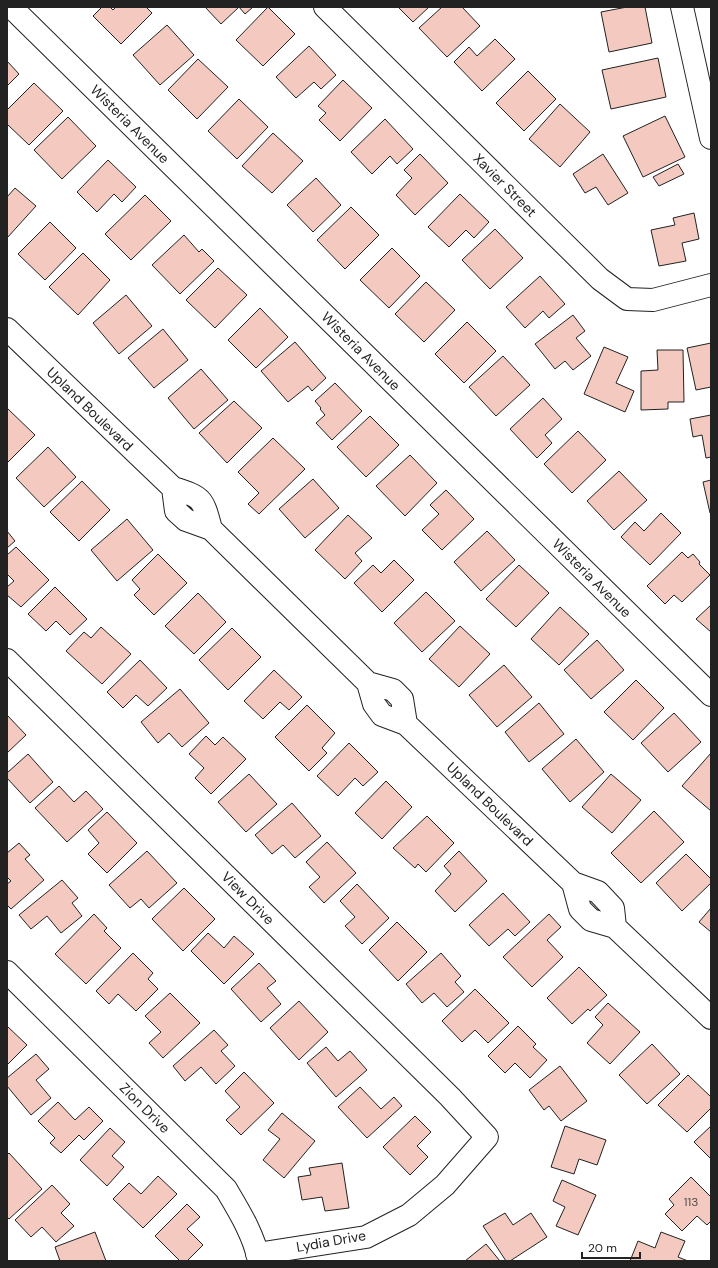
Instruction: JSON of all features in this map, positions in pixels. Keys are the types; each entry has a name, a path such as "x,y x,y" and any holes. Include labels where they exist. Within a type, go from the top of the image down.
{"street":[{"name":"Wisteria Avenue","path":"11,7 711,695"},
{"name":"Xavier Street","path":"325,7 600,279 627,299 653,300 711,285"},
{"path":"682,7 711,138"},
{"name":"Upland Boulevard","path":"7,329 172,488 194,494 205,505 211,529 368,683 393,690 402,699 406,724 573,883 598,892 613,908 616,927 711,1018"},
{"name":"View Drive","path":"7,660 450,1097 487,1137"},
{"name":"Zion Drive","path":"7,972 226,1189 243,1218 258,1257"},
{"name":"Lydia Drive","path":"258,1257 366,1237 409,1215 445,1185 487,1137"}],"building":[{"path":"102,7 110,7 113,10 116,7 146,7 152,13 121,44 93,16"},
{"path":"205,7 239,7 221,24"},
{"path":"239,7 253,7 245,14"},
{"path":"268,7 295,34 263,66 236,40"},
{"path":"398,7 429,7 413,22"},
{"path":"442,7 462,7 480,26 447,57 419,28"},
{"path":"627,7 645,7 652,43 609,52 601,12"},
{"path":"167,25 194,55 160,85 133,55"},
{"path":"495,39 515,59 482,91 454,62 469,47 477,56"},
{"path":"309,46 336,75 321,89 314,82 296,98 276,77"},
{"path":"658,58 666,97 611,109 602,70"},
{"path":"198,59 228,87 197,119 168,90"},
{"path":"7,61 19,74 7,86"},
{"path":"528,71 556,99 524,131 496,103"},
{"path":"343,80 372,108 340,141 319,120 326,113 318,106"},
{"path":"34,83 63,111 29,145 7,124 7,110"},
{"path":"239,99 268,127 237,159 208,131"},
{"path":"560,104 590,132 560,167 529,139"},
{"path":"665,116 685,157 643,177 623,136"},
{"path":"68,117 96,146 62,179 34,150"},
{"path":"385,119 413,149 397,164 390,156 372,174 351,152"},
{"path":"273,133 303,161 272,193 242,166"},
{"path":"420,154 448,183 415,215 396,195 412,178 404,170"},
{"path":"603,154 628,193 608,205 596,187 585,193 573,174"},
{"path":"108,160 136,187 122,202 114,194 97,212 77,192"},
{"path":"678,164 684,174 659,186 653,177"},
{"path":"316,178 341,205 313,232 287,205"},
{"path":"15,188 36,206 7,238 7,197"},
{"path":"460,194 489,222 474,238 466,230 449,247 428,227"},
{"path":"145,195 171,221 131,260 105,234"},
{"path":"351,207 379,235 345,269 317,240"},
{"path":"694,213 699,239 682,243 686,261 659,266 651,230 675,225 673,218"},
{"path":"50,222 76,248 45,280 18,254"},
{"path":"495,229 523,258 490,289 462,260"},
{"path":"184,235 199,252 202,249 214,261 180,294 152,265"},
{"path":"392,248 420,276 389,308 360,280"},
{"path":"83,253 110,280 78,315 49,287"},
{"path":"218,268 247,295 215,328 186,300"},
{"path":"540,276 565,304 549,318 543,311 525,328 506,307"},
{"path":"426,282 455,310 424,342 395,314"},
{"path":"126,295 152,326 119,354 93,323"},
{"path":"260,308 288,337 256,368 228,340"},
{"path":"573,315 585,331 576,338 591,356 573,370 565,361 555,369 535,344"},
{"path":"467,322 496,351 464,383 435,354"},
{"path":"163,329 188,360 154,388 128,358"},
{"path":"295,342 326,378 312,391 308,386 288,402 261,371"},
{"path":"711,343 711,387 696,390 687,348"},
{"path":"604,347 628,357 616,383 634,391 625,412 584,394"},
{"path":"657,350 683,350 684,402 668,402 668,409 641,410 641,371 658,370"},
{"path":"503,356 530,385 496,416 469,387"},
{"path":"201,369 228,400 194,429 168,398"},
{"path":"335,383 362,411 332,440 316,423 325,415 315,401"},
{"path":"543,398 562,419 545,435 552,443 537,458 510,429"},
{"path":"234,401 262,428 227,463 199,433"},
{"path":"7,408 35,435 7,463"},
{"path":"711,415 711,457 706,458 702,435 693,437 690,419"},
{"path":"370,416 399,445 366,477 337,447"},
{"path":"578,431 606,460 572,493 544,464"},
{"path":"273,438 305,469 259,514 248,504 259,493 238,472"},
{"path":"48,447 76,477 44,507 16,478"},
{"path":"410,455 437,483 405,516 376,486"},
{"path":"619,471 647,500 614,530 587,501"},
{"path":"313,479 339,508 305,538 279,509"},
{"path":"711,480 711,513 710,513 703,482"},
{"path":"82,481 110,510 79,541 50,512"},
{"path":"446,490 474,519 442,550 422,530 439,514 430,505"},
{"path":"661,513 681,533 650,565 621,537 635,522 644,531"},
{"path":"348,515 372,538 355,553 362,561 345,579 315,550"},
{"path":"127,519 153,550 117,581 91,550"},
{"path":"7,531 15,541 7,548"},
{"path":"487,531 515,560 481,591 454,562"},
{"path":"16,547 49,580 21,607 7,595 7,587 14,581 7,574 7,555"},
{"path":"682,552 688,558 693,554 700,562 699,564 710,575 682,602 674,595 665,604 647,586"},
{"path":"158,554 187,583 154,615 134,595 140,589 132,580"},
{"path":"394,560 414,580 382,612 354,583 373,565 381,573"},
{"path":"519,565 549,593 516,627 486,599"},
{"path":"55,587 87,619 70,635 56,621 46,631 28,614"},
{"path":"426,592 455,621 422,652 394,623"},
{"path":"198,593 226,622 194,654 165,626"},
{"path":"711,605 711,632 696,619"},
{"path":"560,607 589,634 559,665 531,639"},
{"path":"460,626 490,654 459,687 429,659"},
{"path":"101,627 131,654 102,684 66,651 84,632 91,638"},
{"path":"232,628 261,657 228,690 199,660"},
{"path":"597,640 624,670 591,699 564,670"},
{"path":"140,660 167,688 148,706 136,695 123,708 107,692"},
{"path":"504,665 532,697 497,727 469,695"},
{"path":"274,670 302,697 289,710 280,702 263,719 244,701"},
{"path":"636,680 664,708 633,740 604,712"},
{"path":"180,689 209,723 182,747 169,733 158,743 141,722"},
{"path":"539,703 564,734 529,762 505,732"},
{"path":"307,705 335,733 322,748 327,753 309,771 275,737"},
{"path":"674,713 701,742 668,772 641,743"},
{"path":"7,715 26,735 7,753"},
{"path":"206,736 215,745 223,737 246,759 211,794 195,778 204,768 189,754"},
{"path":"576,739 604,772 570,802 542,769"},
{"path":"349,743 378,772 363,786 355,778 338,796 317,776"},
{"path":"711,753 711,811 682,786"},
{"path":"28,754 53,782 30,803 7,778 7,773"},
{"path":"249,774 277,804 246,832 218,802"},
{"path":"611,774 641,800 612,833 582,807"},
{"path":"386,781 412,807 382,839 355,813"},
{"path":"59,786 74,802 86,791 103,809 67,842 35,808"},
{"path":"292,803 321,836 295,858 283,845 272,854 255,835"},
{"path":"654,811 684,842 641,883 611,853"},
{"path":"107,812 137,843 107,873 88,854 99,843 88,830"},
{"path":"427,816 454,843 426,872 418,864 415,868 393,848"},
{"path":"327,842 356,873 324,903 309,887 320,877 306,862"},
{"path":"19,843 30,855 25,859 44,880 11,909 7,905 7,884 11,881 7,877 7,853"},
{"path":"147,851 177,883 149,908 141,899 130,908 109,885"},
{"path":"459,851 487,881 455,912 435,891 451,874 444,866"},
{"path":"686,854 711,879 711,883 682,911 656,883"},
{"path":"62,880 78,898 72,903 82,916 61,933 47,916 31,929 19,915"},
{"path":"357,884 389,918 362,944 345,926 355,917 340,901"},
{"path":"184,888 215,919 183,951 152,919"},
{"path":"503,893 530,922 515,936 508,929 489,946 469,925"},
{"path":"711,908 711,932 699,922"},
{"path":"94,914 107,928 104,931 121,948 86,984 55,954"},
{"path":"549,914 561,927 547,940 563,957 532,987 503,957"},
{"path":"397,922 427,952 398,981 369,950"},
{"path":"208,933 224,948 234,936 254,954 224,984 191,951"},
{"path":"133,953 153,973 148,979 158,989 136,1011 118,994 109,1004 96,991"},
{"path":"441,953 461,976 455,982 464,992 447,1007 434,993 422,1003 406,984"},
{"path":"259,963 276,981 267,988 281,1004 261,1022 231,989"},
{"path":"579,967 607,995 590,1011 588,1009 572,1024 547,998"},
{"path":"475,989 509,1023 488,1043 475,1030 462,1042 442,1021"},
{"path":"170,993 200,1023 163,1058 149,1043 161,1032 145,1016"},
{"path":"299,1001 328,1032 299,1060 270,1028"},
{"path":"608,1003 640,1032 610,1064 587,1043 603,1025 595,1017"},
{"path":"7,1026 27,1045 7,1065"},
{"path":"518,1026 536,1044 533,1047 547,1060 530,1078 515,1063 505,1073 488,1056"},
{"path":"214,1030 228,1045 221,1051 235,1066 216,1084 201,1067 185,1081 173,1066"},
{"path":"652,1044 680,1074 647,1104 619,1075"},
{"path":"326,1047 338,1061 350,1051 367,1070 336,1097 307,1063"},
{"path":"36,1054 49,1069 36,1080 51,1098 31,1115 7,1086 7,1078"},
{"path":"560,1066 587,1101 561,1121 549,1106 544,1110 529,1090"},
{"path":"244,1072 274,1103 241,1135 226,1120 240,1107 225,1091"},
{"path":"688,1075 711,1097 711,1108 687,1132 658,1105"},
{"path":"360,1087 381,1109 394,1097 402,1106 367,1138 338,1107"},
{"path":"58,1102 75,1120 89,1107 103,1121 84,1140 79,1135 61,1153 50,1143 55,1138 38,1121"},
{"path":"282,1113 315,1141 284,1178 263,1160 280,1139 268,1130"},
{"path":"415,1116 431,1132 417,1146 428,1157 410,1175 383,1147"},
{"path":"565,1126 606,1140 597,1165 579,1159 574,1174 551,1167"},
{"path":"711,1126 711,1159 694,1142"},
{"path":"110,1128 125,1142 112,1156 124,1167 107,1186 80,1160"},
{"path":"9,1153 42,1189 9,1219 7,1217 7,1155"},
{"path":"342,1163 349,1208 325,1211 322,1197 302,1200 298,1177 311,1175 309,1168"},
{"path":"158,1176 177,1194 143,1228 113,1199 129,1183 141,1194"},
{"path":"691,1177 711,1197 711,1221 707,1225 697,1216 682,1231 665,1214 674,1205 669,1199"},
{"path":"562,1180 596,1195 578,1235 556,1226 565,1207 553,1201"},
{"path":"52,1185 70,1204 61,1213 74,1226 56,1242 42,1227 31,1237 15,1220"},
{"path":"187,1204 200,1217 187,1229 203,1245 187,1261 180,1261 155,1236"},
{"path":"505,1213 513,1225 531,1213 547,1237 510,1261 506,1261 483,1226"},
{"path":"95,1232 106,1261 60,1261 55,1247"},
{"path":"661,1232 685,1241 678,1257 688,1261 630,1261 638,1241 655,1248"},
{"path":"486,1244 500,1261 465,1261"}]}
